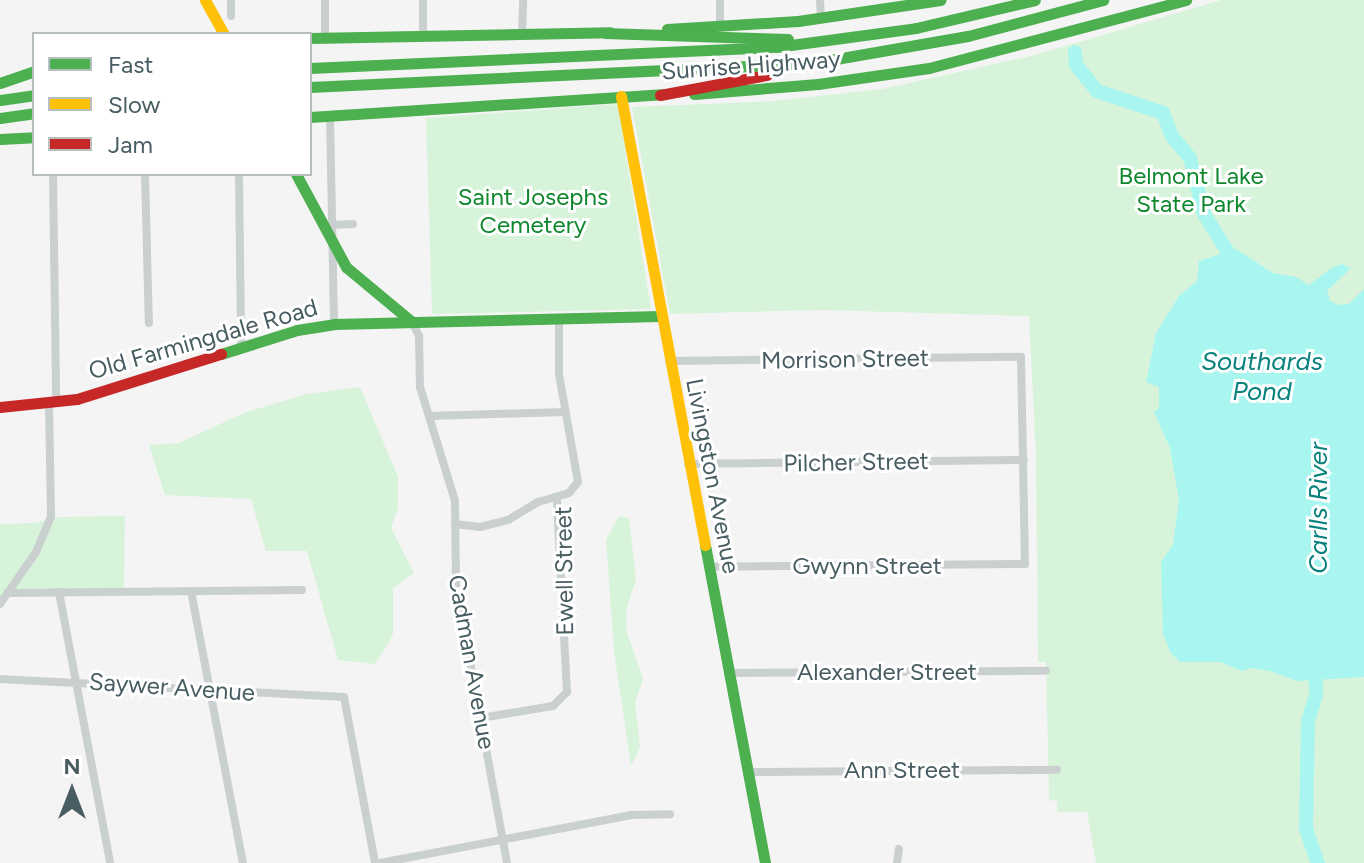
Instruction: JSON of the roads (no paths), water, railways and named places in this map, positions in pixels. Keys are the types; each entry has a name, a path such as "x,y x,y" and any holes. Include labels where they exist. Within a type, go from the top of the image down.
{"main road":[{"path":"205,0 223,32"},
{"path":"312,38 605,33 720,27 821,18 940,0"},
{"name":"Sunrise Highway","path":"312,68 732,51 841,40 938,24 1035,0"},
{"name":"Sunrise Highway","path":"312,87 725,69 834,60 968,36 1103,0"},
{"name":"Sunrise Highway","path":"312,117 796,87 929,68 1015,48 1186,0"},
{"path":"605,33 841,40"},
{"path":"660,95 834,60"},
{"path":"0,76 32,70"},
{"path":"0,83 32,71"},
{"path":"0,100 32,95"},
{"name":"Livingston Avenue","path":"621,96 765,863"},
{"path":"0,118 32,113"},
{"path":"0,141 32,137"},
{"path":"297,176 332,246 361,282 412,322"},
{"name":"Old Farmingdale Road","path":"0,407 77,399 297,330 334,324 660,316"}],"street":[{"path":"231,0 231,16"},
{"path":"325,0 325,37"},
{"path":"423,0 423,36"},
{"path":"522,35 523,0"},
{"path":"720,0 720,27"},
{"path":"820,0 821,18"},
{"path":"330,115 334,324"},
{"path":"0,604 36,552 51,517 53,176"},
{"path":"145,176 149,323"},
{"path":"239,176 241,347"},
{"path":"332,225 353,224"},
{"name":"Ewell Street","path":"481,718 553,706 567,692 557,498 569,493 578,482 559,374 559,318"},
{"name":"Cadman Avenue","path":"412,322 419,336 420,387 455,501 456,585 507,863"},
{"name":"Morrison Street","path":"669,361 1021,357 1024,460"},
{"path":"429,416 566,412"},
{"name":"Pilcher Street","path":"688,464 1024,460"},
{"name":"Gwynn Street","path":"708,567 1025,564 1024,460"},
{"path":"455,524 480,527 508,520 538,502 557,498"},
{"path":"7,593 302,590"},
{"path":"191,591 243,863"},
{"path":"59,592 110,863"},
{"name":"Alexander Street","path":"728,673 1046,671"},
{"name":"Saywer Avenue","path":"0,679 344,697 378,863"},
{"name":"Ann Street","path":"748,772 1057,770"},
{"path":"378,863 631,815 670,814"},
{"path":"897,863 899,849"}],"water":[{"name":"Southards Pond","path":"1236,249 1273,273 1296,277 1309,285 1333,267 1342,264 1351,268 1327,291 1330,301 1338,305 1349,304 1364,289 1364,677 1297,681 1270,671 1251,668 1242,671 1220,662 1180,662 1170,652 1163,634 1161,562 1173,545 1179,500 1170,448 1154,412 1159,408 1159,387 1146,382 1156,333 1179,296 1197,281 1199,261"}],"waterway":[{"name":"Carlls River","path":"1075,52 1076,65 1097,91 1163,113 1172,136 1190,158 1204,214 1238,268"},
{"name":"Carlls River","path":"1316,665 1316,695 1308,721 1306,829 1318,863"}],"park label":[{"name":"Belmont Lake State Park","path":"1191,190"},
{"name":"Saint Josephs Cemetery","path":"533,211"}]}
